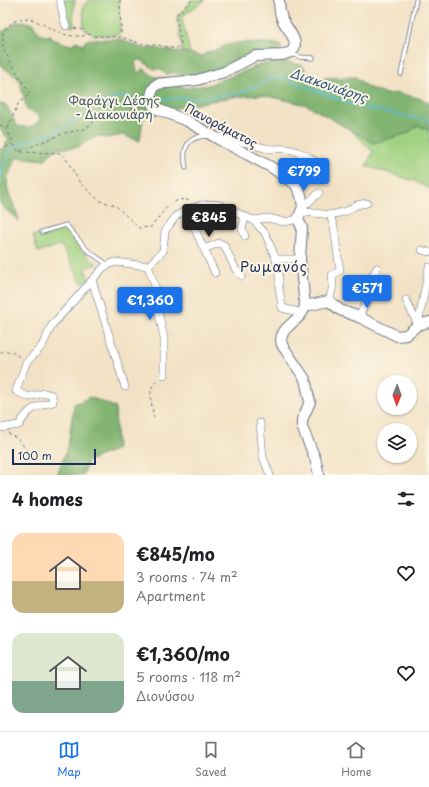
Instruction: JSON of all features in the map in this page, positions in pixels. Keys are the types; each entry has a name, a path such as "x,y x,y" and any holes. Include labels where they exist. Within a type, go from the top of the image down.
{"main road":[{"path":"152,101 154,87 156,84 198,80 224,72 255,56 282,55 290,53 294,49 295,42 282,19 279,0"},
{"name":"Πανοράματος","path":"152,101 155,108 187,121 271,167 296,185 301,195 302,228 300,259 304,309"},
{"path":"318,471 315,458 302,427 302,420 310,402 305,380 282,345 280,336 304,309 329,301 340,310 359,317 397,336 410,333 418,325 429,322"}],"street":[{"path":"60,0 66,26"},
{"path":"213,136 275,150 290,149 302,153 314,160"},
{"path":"301,213 319,193"},
{"path":"253,220 268,218 284,222 301,213 306,212 330,215 347,210 356,205 367,203"},
{"path":"148,266 163,251 165,231 176,216 186,210 201,205 216,204 253,220 265,233 276,259 282,308 304,309"},
{"path":"186,210 215,273"},
{"path":"329,301 333,286 332,275 340,271 334,227 330,215"},
{"path":"245,217 242,229 245,236"},
{"path":"204,249 219,243 224,245 236,270 242,276"},
{"path":"276,259 300,259"},
{"path":"2,430 19,425 24,415 35,406 53,402 52,395 45,393 28,397 16,391 27,362 42,346 52,325 92,280 108,265 116,262 148,266"},
{"path":"148,266 158,294 157,306 164,338 164,376"},
{"path":"418,325 429,267"},
{"path":"359,317 372,290 372,276 377,268"},
{"path":"92,280 125,387"},
{"path":"406,300 418,325"},
{"path":"260,423 263,457 270,475"},
{"path":"318,471 325,475"}],"lane":[{"path":"401,74 416,0"},
{"path":"290,53 300,57 313,58"},
{"path":"186,168 185,154 186,148 190,141 197,137 213,136"},
{"path":"42,232 66,225 87,250 101,258 108,265"}],"path":[{"path":"120,0 121,37"},
{"path":"66,26 84,30 87,34 94,36 121,37 142,44 176,48 181,43 176,15 192,0"},
{"path":"7,130 18,104 30,94 3,49 3,32 9,23 16,19 27,18 33,19 54,30 72,36 84,36 87,34"},
{"path":"19,152 65,133 85,129 97,119 118,116 135,107 152,101"},
{"path":"0,125 3,125 7,130 13,144 19,152"},
{"path":"0,150 13,144"},
{"path":"19,152 62,153 80,183 100,201 115,205 139,228 151,227 173,201 185,199 201,205"},
{"path":"0,352 11,351 27,362"},
{"path":"154,418 150,392 155,382 164,376"},
{"path":"2,430 18,440 30,453"}],"green space":[{"path":"62,0 75,0 73,14 74,27 69,25"},
{"path":"88,0 119,0 120,32 118,35 94,35 84,28 83,7"},
{"path":"191,0 205,0 184,15 182,19 190,53 183,53 177,18 178,15 188,6"},
{"name":"Φαράγγι Δέσης - Διακονιάρη","path":"23,21 33,24 40,34 45,36 51,35 52,39 71,45 76,41 85,45 85,41 89,39 119,39 145,49 153,48 202,56 210,51 218,50 229,44 278,44 282,47 280,50 221,71 183,78 176,73 167,75 160,69 154,69 141,60 138,60 135,63 138,74 143,68 153,76 171,79 185,88 208,85 262,64 288,62 302,65 312,78 356,77 367,87 386,94 398,93 422,99 429,103 429,131 418,125 408,133 373,143 307,105 262,95 233,97 180,107 143,118 140,141 123,135 107,138 97,136 78,147 56,149 44,160 17,157 7,178 8,192 16,209 19,221 0,204 0,153 9,139 0,129 0,103 7,106 17,126 30,127 35,125 40,119 35,113 27,110 19,79 0,65 0,33 14,25 16,22"},
{"path":"418,125 429,131 429,189 415,181 366,166 373,152 350,129 373,143 408,133"},
{"path":"66,228 76,238 77,246 97,264 85,268 89,279 82,283 61,245 38,252 33,236"},
{"path":"90,397 115,407 117,449 88,461 83,475 57,475 68,446 74,404"}],"waterway":[{"name":"Διακονιάρης","path":"154,99 200,98 240,93 278,76 356,106 429,121"},
{"name":"Διακονιάρης","path":"0,182 4,164 14,146 52,133 73,122 95,104 121,97 147,98"}],"district":[{"name":"Ρωμανός","path":"274,267"}]}
